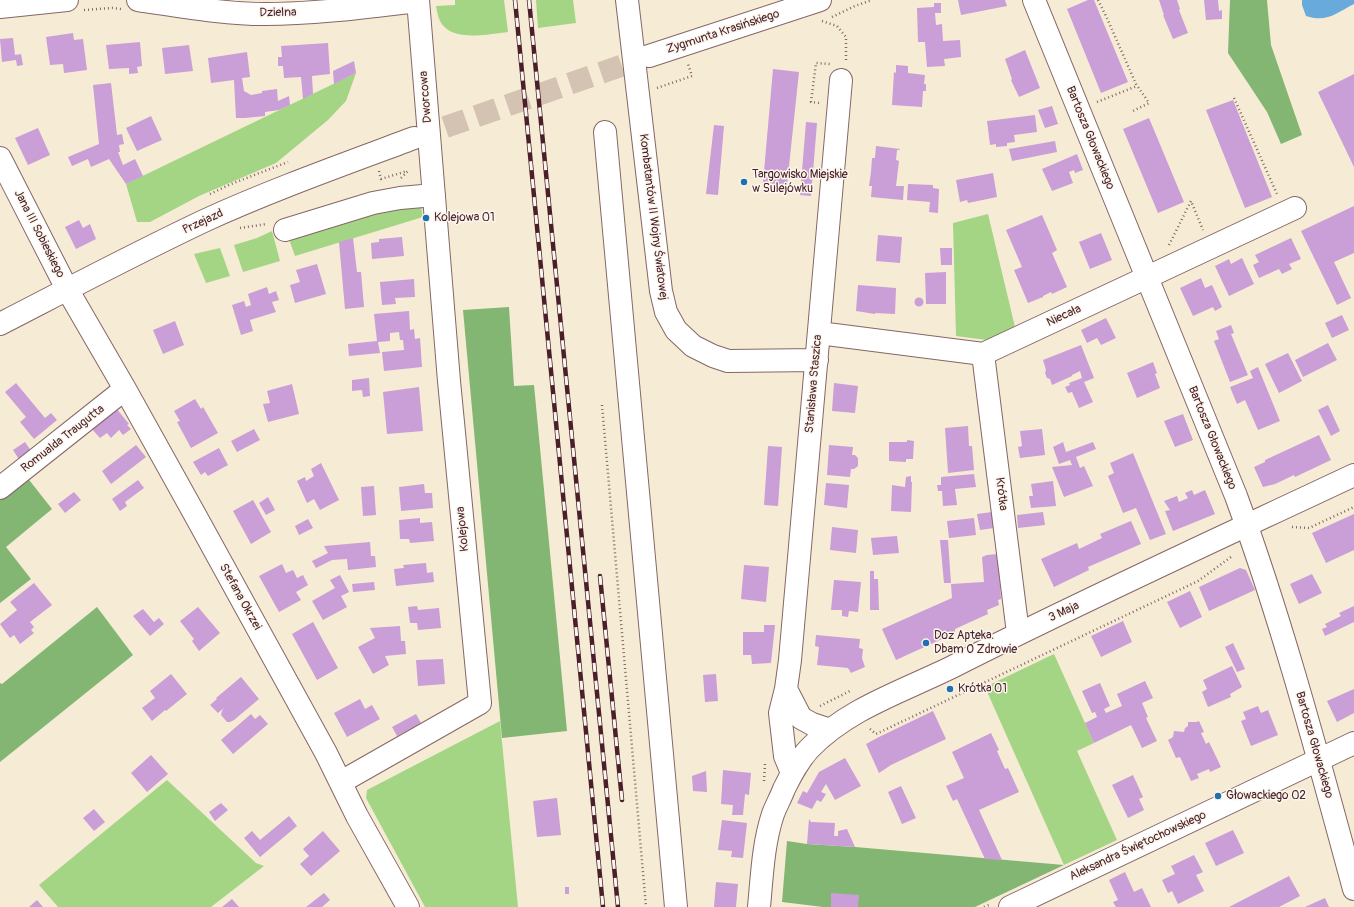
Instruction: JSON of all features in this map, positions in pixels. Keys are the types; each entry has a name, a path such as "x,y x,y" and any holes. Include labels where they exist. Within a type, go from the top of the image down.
{"street":[{"path":"0,7 67,0"},
{"name":"Dzielna","path":"138,0 226,12 265,14 293,13 418,1"},
{"name":"Kombatantów II Wojny Światowej","path":"627,0 661,291 666,312 676,330 693,346 713,356 728,361 816,360"},
{"name":"Bartosza Głowackiego","path":"1034,0 1247,525 1257,553 1319,760 1354,889"},
{"name":"Dworcowa","path":"418,1 434,195"},
{"name":"Zygmunta Krasińskiego","path":"649,56 822,10"},
{"name":"Stanisława Staszica","path":"792,773 784,756 780,713 786,689 790,660 841,80"},
{"path":"605,132 676,907"},
{"name":"Przejazd","path":"0,324 206,220 273,191 414,138"},
{"name":"Jana III Sobieskiego","path":"0,158 67,289"},
{"path":"285,230 373,203 400,198 434,195"},
{"name":"Kolejowa","path":"341,782 480,703 449,381 434,195"},
{"name":"Niecała","path":"983,354 1146,277 1287,203"},
{"name":"Stefana Okrzei","path":"67,289 125,389 408,907"},
{"path":"819,333 983,354"},
{"name":"Krótka","path":"983,354 1018,633"},
{"name":"Romualda Traugutta","path":"0,488 125,389"},
{"name":"3 Maja","path":"792,773 809,750 830,730 852,714 948,669 1018,633 1354,475"},
{"path":"786,689 802,718 812,724 830,730"},
{"name":"Aleksandra Świętochowskiego","path":"1010,907 1354,743"},
{"path":"759,907 764,853 769,829 792,773"}],"path":[{"path":"822,10 855,6 872,0"},
{"path":"1098,0 1137,86 1149,103 1132,112"},
{"path":"817,22 822,10"},
{"path":"822,10 846,37 846,65 841,80"},
{"path":"681,66 695,62"},
{"path":"666,86 692,76 688,64"},
{"path":"1096,103 1137,86"},
{"path":"1234,98 1287,203"},
{"path":"378,168 381,179 408,171"},
{"path":"1168,246 1191,201 1205,233"},
{"path":"602,405 646,907"},
{"path":"1290,527 1309,528 1354,508"},
{"path":"843,695 860,731 866,728 871,729 876,734 1198,581 1232,556"},
{"path":"818,706 855,689"}],"green space":[{"path":"455,0 504,0 508,32 471,36 461,35 445,28 440,21 436,6 455,5"},
{"path":"536,0 573,0 576,23 538,28"},
{"path":"1230,0 1267,0 1271,45 1302,135 1281,144 1267,112 1228,53"},
{"path":"356,73 346,101 328,120 276,163 199,196 150,222 137,222 126,184"},
{"path":"421,206 423,217 295,256 290,242 293,237 370,214"},
{"path":"988,214 1015,327 987,340 956,336 953,223"},
{"path":"272,231 280,261 243,272 234,245 257,238"},
{"path":"220,248 230,276 206,283 194,254"},
{"path":"509,307 514,386 534,385 567,731 502,738 463,310"},
{"path":"26,476 52,509 6,547 31,579 0,603 0,496"},
{"path":"97,607 133,655 0,762 0,683 2,684"},
{"path":"1054,654 1094,743 1077,751 1117,840 1064,865 985,687"},
{"path":"500,721 518,907 425,907 366,798 367,790"},
{"path":"167,780 256,863 264,866 211,907 58,907 39,885"},
{"path":"787,841 807,844 1064,865 975,907 823,907 782,902"}],"water":[{"path":"1302,0 1354,0 1354,4 1326,18 1313,18 1306,16 1302,5"}],"building":[{"path":"958,0 1005,0 1007,6 961,15"},
{"path":"1088,0 1094,0 1128,82 1101,93 1067,9"},
{"path":"1159,0 1177,0 1179,10 1188,33 1173,39 1163,15"},
{"path":"1204,0 1218,0 1219,11 1222,10 1222,19 1206,20"},
{"path":"934,3 941,3 941,13 935,13 936,25 942,24 943,41 960,40 961,57 944,59 945,66 927,67 925,42 918,42 917,8 934,7"},
{"path":"73,33 74,40 83,39 87,70 64,73 63,64 50,65 46,37"},
{"path":"13,38 15,55 21,54 23,65 17,66 16,60 2,62 0,39"},
{"path":"140,42 142,66 137,67 138,73 129,74 129,68 109,69 106,45"},
{"path":"328,43 330,74 312,76 313,94 303,99 301,77 284,78 283,66 278,66 278,57 282,57 281,46"},
{"path":"189,45 193,71 165,74 162,48"},
{"path":"1025,50 1040,88 1019,97 1011,80 1012,79 1005,59"},
{"path":"247,52 250,77 242,78 244,91 251,95 262,93 262,91 277,89 278,101 289,96 290,105 279,110 265,112 265,116 236,118 234,80 211,83 208,58"},
{"path":"354,61 356,73 334,84 333,71"},
{"path":"896,65 908,66 908,73 925,75 924,84 926,84 926,91 923,91 922,107 892,105 894,72 896,73"},
{"path":"773,69 799,72 787,185 763,183"},
{"path":"1354,74 1354,167 1318,92"},
{"path":"111,83 117,135 122,134 124,144 119,145 120,152 118,152 123,165 135,159 143,176 126,184 109,159 91,167 88,159 72,166 68,157 99,144 93,85"},
{"path":"1233,100 1272,197 1245,208 1206,110"},
{"path":"1052,106 1058,124 1045,128 1038,110"},
{"path":"1035,115 1037,132 1014,135 1015,142 1007,143 1007,146 996,147 996,144 990,145 987,121"},
{"path":"151,116 162,140 137,151 126,128"},
{"path":"1149,118 1184,202 1158,213 1123,129"},
{"path":"806,122 817,123 811,196 800,195"},
{"path":"714,125 724,126 718,195 706,194"},
{"path":"38,128 50,155 28,165 15,138"},
{"path":"1055,141 1057,152 1012,161 1009,149"},
{"path":"876,146 900,149 897,150 896,160 899,161 896,186 904,186 903,200 871,197 872,186 869,186 872,158 875,158"},
{"path":"1077,154 1083,170 1075,173 1074,170 1069,172 1073,183 1052,191 1042,169"},
{"path":"993,173 997,197 968,203 967,200 960,202 956,180"},
{"path":"908,184 933,185 933,188 939,189 938,213 929,212 930,202 907,200"},
{"path":"1354,206 1354,253 1334,262 1351,298 1337,305 1301,231"},
{"path":"1042,215 1057,250 1052,253 1067,287 1052,294 1051,292 1028,303 1014,270 1022,267 1006,230"},
{"path":"79,220 83,228 90,224 96,239 76,249 65,227"},
{"path":"1101,233 1112,260 1090,269 1079,242"},
{"path":"878,235 902,237 900,263 876,261"},
{"path":"402,237 404,256 372,259 371,243 379,242 379,239"},
{"path":"353,238 357,272 361,272 364,307 345,309 339,242"},
{"path":"1291,238 1301,259 1289,264 1292,269 1282,274 1279,269 1259,278 1253,265 1259,262 1255,255"},
{"path":"940,248 952,248 952,265 941,265"},
{"path":"1242,258 1254,284 1229,296 1215,266 1229,259 1231,264"},
{"path":"317,264 326,294 295,303 290,285 300,282 296,270"},
{"path":"946,272 946,304 926,304 925,273"},
{"path":"1201,278 1205,288 1212,285 1222,307 1215,311 1213,307 1193,316 1180,288"},
{"path":"414,279 415,297 395,298 396,304 382,305 380,282"},
{"path":"858,285 896,288 895,314 875,314 856,311"},
{"path":"267,287 269,294 276,291 279,300 272,302 276,312 250,320 253,331 241,335 232,305 244,301 246,307 251,305 248,294"},
{"path":"917,298 921,298 923,302 921,306 917,306 915,304 915,300"},
{"path":"409,311 410,330 414,329 415,339 420,338 422,367 384,371 382,352 404,350 403,340 400,340 399,332 390,333 390,341 378,342 380,353 349,356 348,344 377,341 374,314"},
{"path":"1342,315 1349,330 1332,338 1325,323"},
{"path":"1106,318 1116,338 1101,345 1097,338 1087,343 1081,330"},
{"path":"175,321 184,345 163,354 153,330"},
{"path":"1231,325 1234,333 1231,334 1248,375 1230,382 1214,341 1219,339 1216,331"},
{"path":"1328,343 1337,360 1303,377 1295,360"},
{"path":"1081,345 1094,378 1084,382 1093,402 1079,408 1072,392 1068,393 1065,387 1070,385 1069,383 1082,378 1080,371 1052,385 1050,379 1047,378 1045,373 1046,370 1043,360"},
{"path":"1288,353 1302,381 1279,393 1265,364"},
{"path":"1153,362 1160,388 1137,398 1127,373"},
{"path":"1258,367 1280,421 1258,430 1245,400 1237,404 1230,387 1253,378 1250,371"},
{"path":"369,378 370,396 363,397 362,390 352,391 352,380"},
{"path":"16,383 45,418 51,413 57,420 34,439 20,422 26,417 5,392"},
{"path":"834,383 858,386 855,413 832,411"},
{"path":"292,384 299,414 268,422 263,404 270,403 267,391"},
{"path":"419,387 423,431 387,434 383,392"},
{"path":"195,399 201,409 203,407 218,433 191,448 177,422 180,421 174,411"},
{"path":"1328,405 1340,431 1331,436 1318,410"},
{"path":"116,408 129,424 127,425 131,429 123,435 119,430 111,438 107,433 100,438 91,428"},
{"path":"1183,414 1193,440 1175,447 1164,421"},
{"path":"968,426 969,446 972,446 974,470 948,473 945,428"},
{"path":"254,429 260,440 237,452 231,441"},
{"path":"1042,429 1045,455 1020,458 1018,447 1022,446 1020,431"},
{"path":"1319,435 1331,460 1295,477 1294,475 1275,484 1263,487 1254,467 1265,462 1265,460"},
{"path":"907,440 914,441 913,459 906,459 906,462 889,461 889,442 907,442"},
{"path":"25,442 34,455 22,464 13,450"},
{"path":"1063,442 1066,452 1093,442 1096,449 1076,457 1080,468 1084,466 1093,486 1064,497 1052,467 1072,465 1070,460 1059,464 1053,447"},
{"path":"136,445 146,457 111,484 102,471"},
{"path":"829,445 853,447 852,455 855,455 858,458 858,466 851,469 850,477 827,475"},
{"path":"768,446 782,447 778,506 764,505"},
{"path":"219,448 228,465 208,476 205,472 201,475 193,462"},
{"path":"1133,453 1166,534 1150,540 1136,508 1123,513 1108,476 1114,473 1110,463"},
{"path":"321,463 339,500 320,510 314,499 307,503 297,481 305,477 306,481 314,476 311,469"},
{"path":"974,474 976,487 955,489 957,505 943,506 942,491 938,491 937,485 941,485 941,477"},
{"path":"911,476 911,512 891,511 892,485 905,487 906,477"},
{"path":"138,480 144,488 125,502 127,506 120,511 112,499"},
{"path":"1053,481 1056,506 1031,508 1029,496 1033,496 1031,484"},
{"path":"826,483 849,485 847,508 824,505"},
{"path":"424,484 425,493 432,493 433,508 401,511 399,487"},
{"path":"374,486 376,515 363,516 361,487"},
{"path":"1192,490 1194,495 1205,490 1215,514 1173,531 1165,511 1170,510 1164,501 1177,496 1179,502 1188,498 1185,493"},
{"path":"74,492 81,500 65,513 58,504"},
{"path":"268,497 275,510 266,515 259,503"},
{"path":"253,500 271,532 251,544 233,511"},
{"path":"992,512 994,528 980,530 977,514"},
{"path":"1043,512 1045,525 1018,528 1017,515"},
{"path":"1354,514 1354,550 1326,563 1312,533"},
{"path":"420,518 420,523 432,522 434,541 410,543 409,539 400,539 399,520"},
{"path":"974,518 976,535 949,538 947,521"},
{"path":"308,519 313,528 299,535 295,526"},
{"path":"1131,521 1141,544 1088,567 1089,570 1054,587 1041,559 1077,543 1079,549 1102,538 1100,534"},
{"path":"832,527 858,530 856,553 830,550"},
{"path":"897,536 899,553 873,555 871,538"},
{"path":"940,540 948,540 951,583 944,583"},
{"path":"370,542 371,556 375,556 376,567 348,570 347,559 332,560 316,568 312,561 328,553 324,546"},
{"path":"998,554 1001,599 998,600 999,605 987,610 988,614 955,629 955,633 896,660 882,629 952,598 951,584 984,582 982,557"},
{"path":"426,563 427,573 433,572 434,582 396,586 394,569 404,568 403,565"},
{"path":"282,564 286,573 293,570 297,578 303,575 308,585 296,592 301,600 279,612 259,576"},
{"path":"744,565 769,567 766,602 741,599"},
{"path":"1240,568 1246,570 1255,590 1209,611 1199,587"},
{"path":"870,571 874,571 874,579 878,579 879,610 870,610"},
{"path":"1312,574 1322,593 1299,604 1290,584"},
{"path":"340,575 349,592 341,596 347,607 323,620 312,601 335,588 330,580"},
{"path":"834,580 861,582 858,612 849,611 848,617 842,616 842,610 831,610"},
{"path":"374,582 375,590 353,592 352,584"},
{"path":"34,583 52,605 30,622 34,627 31,630 34,633 20,644 14,635 10,638 0,624 17,610 10,602"},
{"path":"1190,591 1202,617 1180,628 1167,602"},
{"path":"417,606 418,610 439,608 441,628 418,630 417,623 410,623 408,607"},
{"path":"1354,606 1354,622 1325,636 1322,629 1327,627 1325,624 1341,616 1339,613"},
{"path":"198,607 220,633 199,651 192,641 194,639 180,621"},
{"path":"143,609 154,622 159,618 164,624 150,636 133,616"},
{"path":"1123,621 1132,642 1101,657 1091,636"},
{"path":"313,622 338,668 317,680 292,634"},
{"path":"764,625 775,625 771,663 752,664 751,655 743,655 743,632 764,632"},
{"path":"400,626 401,641 405,641 406,654 385,656 389,665 373,674 358,647 375,638 370,628"},
{"path":"816,635 860,639 859,648 863,649 862,658 865,667 851,673 848,668 817,665 819,647 815,646"},
{"path":"1233,643 1245,669 1237,672 1225,647"},
{"path":"443,659 445,684 418,686 416,660"},
{"path":"1232,666 1242,687 1230,694 1231,697 1208,707 1202,692 1207,689 1203,680"},
{"path":"171,674 187,694 152,721 142,708 155,698 150,691"},
{"path":"716,674 718,701 705,702 703,675"},
{"path":"241,677 259,699 234,720 227,722 221,715 224,708 218,713 210,705"},
{"path":"1145,681 1153,698 1142,703 1148,717 1146,718 1157,741 1142,748 1131,725 1094,743 1085,723 1097,717 1095,712 1092,713 1082,691 1100,683 1110,706 1104,709 1106,713 1122,706 1117,694"},
{"path":"1354,689 1354,713 1337,722 1327,701"},
{"path":"360,699 365,709 372,705 380,719 347,737 334,713"},
{"path":"1258,706 1261,713 1268,710 1278,735 1251,746 1241,721 1246,719 1243,712"},
{"path":"933,711 946,739 891,765 879,773 866,744"},
{"path":"251,714 255,719 260,715 268,724 233,754 221,740"},
{"path":"416,714 421,723 397,736 392,727"},
{"path":"1199,721 1204,732 1201,733 1206,744 1209,742 1221,767 1210,772 1209,769 1197,774 1199,778 1191,781 1180,757 1176,758 1168,740 1173,737 1174,731 1184,732 1185,728 1188,726 1188,722"},
{"path":"991,733 999,750 997,751 1005,769 1008,768 1019,792 979,810 1002,860 985,859 957,799 953,801 946,786 964,778 952,752"},
{"path":"151,755 168,774 147,792 131,773"},
{"path":"845,758 861,786 835,800 826,784 821,792 826,794 821,802 817,800 812,809 797,803 803,791 807,793 819,772"},
{"path":"723,770 751,773 749,795 745,794 743,815 732,815 733,805 721,804"},
{"path":"706,771 707,792 693,791 692,776"},
{"path":"1133,775 1143,797 1139,799 1144,810 1128,818 1112,785"},
{"path":"901,786 916,818 902,824 888,792"},
{"path":"557,798 561,835 537,837 533,801"},
{"path":"221,803 228,810 215,821 209,812"},
{"path":"94,809 105,822 94,831 83,818"},
{"path":"289,816 297,826 260,857 244,838 252,831 260,840"},
{"path":"809,819 811,822 835,823 834,836 838,836 838,831 847,829 855,847 807,844"},
{"path":"722,820 747,823 743,858 731,857 732,851 718,850"},
{"path":"1233,830 1244,853 1216,866 1205,843"},
{"path":"323,831 340,851 311,876 300,864 309,856 303,849"},
{"path":"1194,855 1203,872 1196,875 1204,891 1178,904 1172,891 1168,893 1162,880 1175,874 1171,866"},
{"path":"1125,872 1134,892 1142,888 1151,907 1116,907 1113,902 1118,900 1109,880"},
{"path":"1289,876 1300,896 1279,907 1229,907"},
{"path":"716,882 738,884 736,907 714,907"},
{"path":"565,887 569,887 569,894 565,894"},
{"path":"324,893 330,900 322,907 306,907"},
{"path":"831,893 859,895 858,907 831,907"},
{"path":"1325,898 1329,907 1305,907"},
{"path":"232,899 239,907 222,907"},
{"path":"37,900 43,907 29,907"}],"tunnel":[{"path":"414,138 649,56"}],"railway":[{"path":"515,0 603,907"},
{"path":"529,0 618,907"},
{"path":"600,576 622,800"}],"place":[{"name":"Targowisko Miejskie w Sulejówku","path":"744,182"},
{"name":"Kolejowa 01","path":"426,218"},
{"name":"Doz Apteka. Dbam O Zdrowie","path":"926,643"},
{"name":"Krótka 01","path":"950,689"},
{"name":"Głowackiego 02","path":"1218,796"}]}
